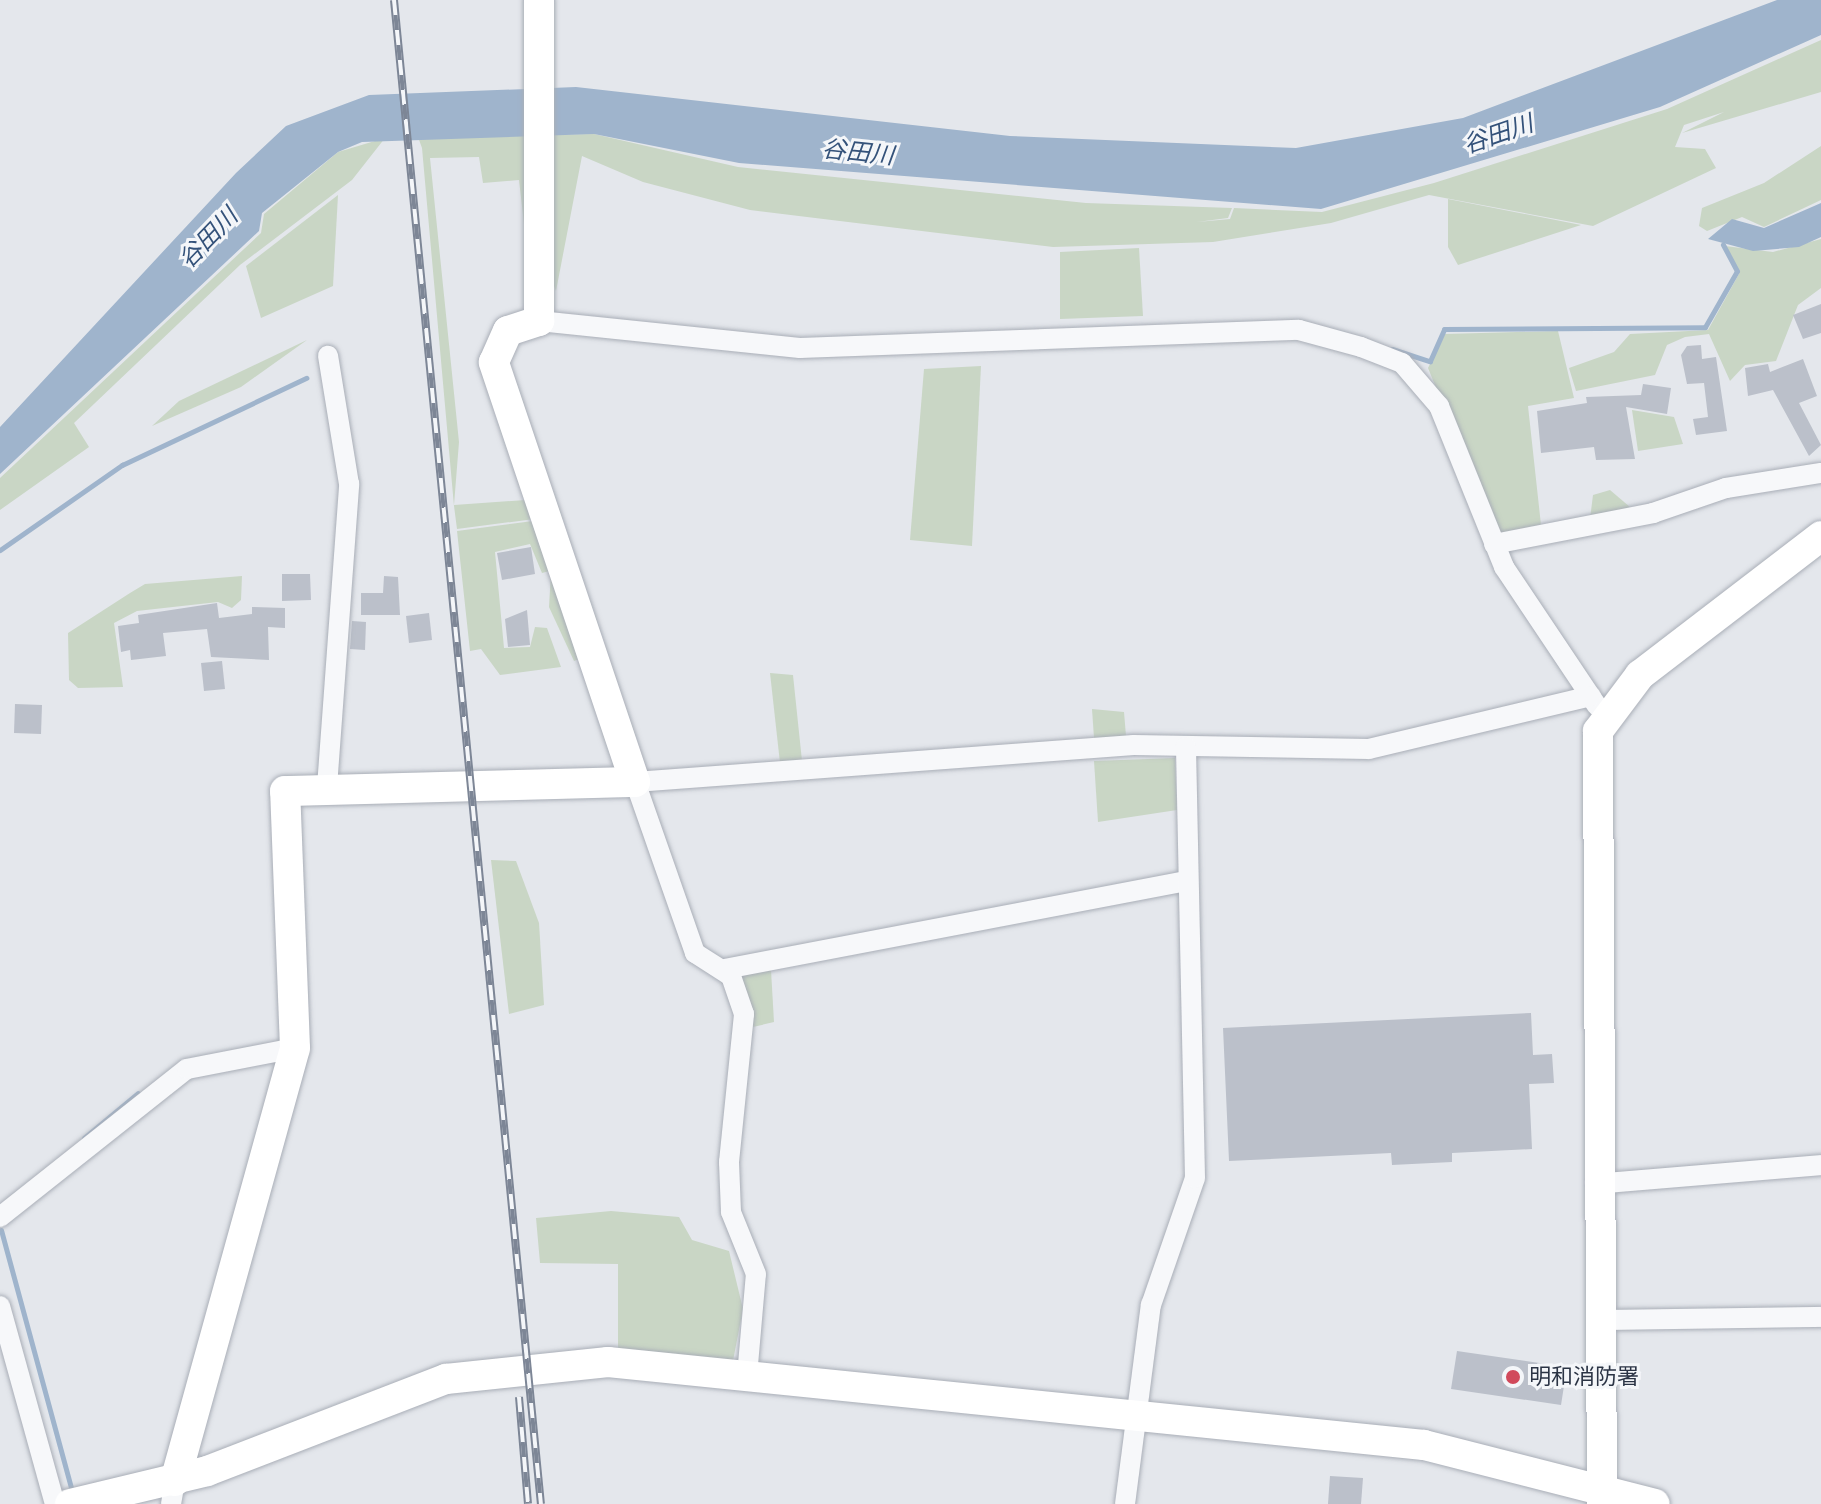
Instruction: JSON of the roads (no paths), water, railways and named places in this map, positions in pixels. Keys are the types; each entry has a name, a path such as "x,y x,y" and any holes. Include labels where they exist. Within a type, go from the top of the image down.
{"street":[{"path":"539,0 544,66 539,321"},
{"path":"1188,881 725,969 695,953 494,362 508,331 539,321 800,348 1273,330 1333,337 1402,363 1421,380 1439,406 1494,544 1598,706 1595,748 1595,1184 1601,1497"},
{"path":"327,787 349,484 328,356"},
{"path":"1494,544 1653,513 1726,488 1821,473"},
{"path":"173,1492 295,1048 284,795 293,787 635,782 1186,747 1369,749 1598,706 1821,536"},
{"path":"1125,1504 1151,1305 1195,1178 1186,747"},
{"path":"725,969 744,1014 729,1162 731,1212 756,1274 747,1376"},
{"path":"0,1217 187,1069 295,1048"},
{"path":"1595,1184 1821,1165"},
{"path":"0,1306 55,1504"},
{"path":"1598,1320 1821,1317"},
{"path":"70,1504 173,1492 470,1374 608,1362 1137,1411 1424,1445 1601,1497 1655,1504"}],"water":[{"name":"谷田川","path":"1777,0 1821,0 1821,35 1660,107 1321,209 739,163 594,134 362,142 338,152 262,213 259,231 0,474 0,427 236,173 286,126 369,95 576,87 1010,136 1296,148 1463,118"},
{"path":"1821,203 1821,237 1799,247 1753,251 1708,239 1732,219 1764,228"}],"waterway":[{"path":"1392,349 1430,361 1444,329 1705,327 1737,271 1723,245"},
{"path":"0,550 122,465 306,378"},
{"path":"84,1138 138,1093"},
{"path":"1,1230 71,1487"}],"railway":[{"path":"394,0 541,1504"},
{"path":"519,1397 528,1504"}],"place":[{"name":"明和消防署","path":"1513,1377"}]}
